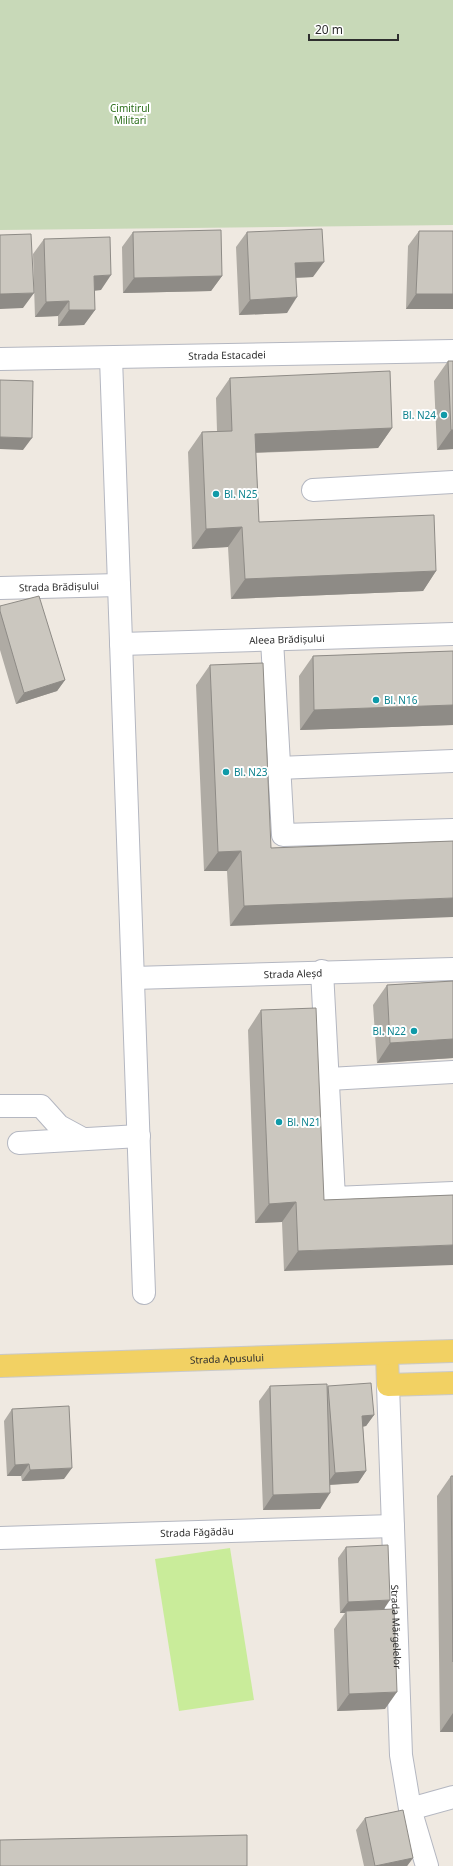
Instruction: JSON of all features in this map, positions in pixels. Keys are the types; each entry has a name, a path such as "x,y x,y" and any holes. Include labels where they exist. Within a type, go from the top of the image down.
{"main road":[{"name":"Strada Apusului","path":"0,1366 453,1351"},
{"path":"387,1354 388,1385 453,1383"}],"street":[{"name":"Strada Estacadei","path":"0,359 453,352"},
{"path":"111,358 144,1293"},
{"path":"313,490 453,482"},
{"name":"Strada Brădișului","path":"0,588 119,585"},
{"name":"Aleea Brădișului","path":"121,644 453,634"},
{"path":"272,640 278,768 283,835 453,830"},
{"path":"278,768 453,761"},
{"name":"Strada Aleșd","path":"133,978 322,971 453,969"},
{"path":"322,971 329,1079 334,1198 453,1193"},
{"path":"329,1079 453,1072"},
{"path":"0,1106 41,1106 59,1126 83,1139"},
{"path":"19,1143 139,1136"},
{"name":"Strada Mărgelelor","path":"388,1385 401,1755 410,1809 427,1866"},
{"name":"Strada Făgădău","path":"0,1538 393,1526"},
{"path":"410,1809 453,1797"}],"green space":[{"name":"Cimitirul Militari","path":"0,0 453,0 453,225 0,230"},
{"path":"230,1548 254,1700 179,1711 155,1559"}],"building":[{"path":"322,229 324,262 295,263 297,297 250,300 247,232"},
{"path":"221,230 222,276 134,278 133,232"},
{"path":"419,231 453,231 453,294 416,294"},
{"path":"31,234 34,293 0,294 0,235"},
{"path":"110,237 111,275 94,276 95,310 69,310 69,301 46,302 44,239"},
{"path":"448,361 453,361 453,430 451,430"},
{"name":"Bl. N25","path":"390,371 392,428 255,434 259,522 434,515 436,571 245,579 242,527 206,529 202,432 232,431 230,378"},
{"path":"0,380 33,381 32,438 0,437"},
{"path":"39,596 65,680 24,693 0,611 0,606"},
{"path":"453,651 453,705 314,710 313,656"},
{"name":"Bl. N23","path":"263,663 271,848 453,841 453,898 244,906 241,851 218,852 210,665"},
{"path":"453,981 453,1039 390,1043 387,985"},
{"name":"Bl. N21","path":"316,1008 324,1200 453,1195 453,1245 298,1251 296,1202 269,1204 261,1010"},
{"path":"371,1383 374,1415 362,1416 366,1471 335,1473 328,1386"},
{"path":"327,1384 330,1493 273,1495 270,1386"},
{"path":"69,1406 72,1468 30,1470 29,1464 15,1465 12,1409"},
{"path":"451,1476 453,1476 453,1662"},
{"path":"388,1545 390,1600 348,1602 346,1547"},
{"path":"394,1609 397,1692 349,1694 346,1611"},
{"path":"403,1810 413,1858 375,1866 365,1818"},
{"path":"247,1835 247,1866 0,1866 0,1840"}],"place":[{"name":"Bl. N24","path":"444,415"},
{"name":"Bl. N25","path":"216,494"},
{"name":"Bl. N16","path":"376,700"},
{"name":"Bl. N23","path":"226,772"},
{"name":"Bl. N22","path":"414,1031"},
{"name":"Bl. N21","path":"279,1122"}]}
